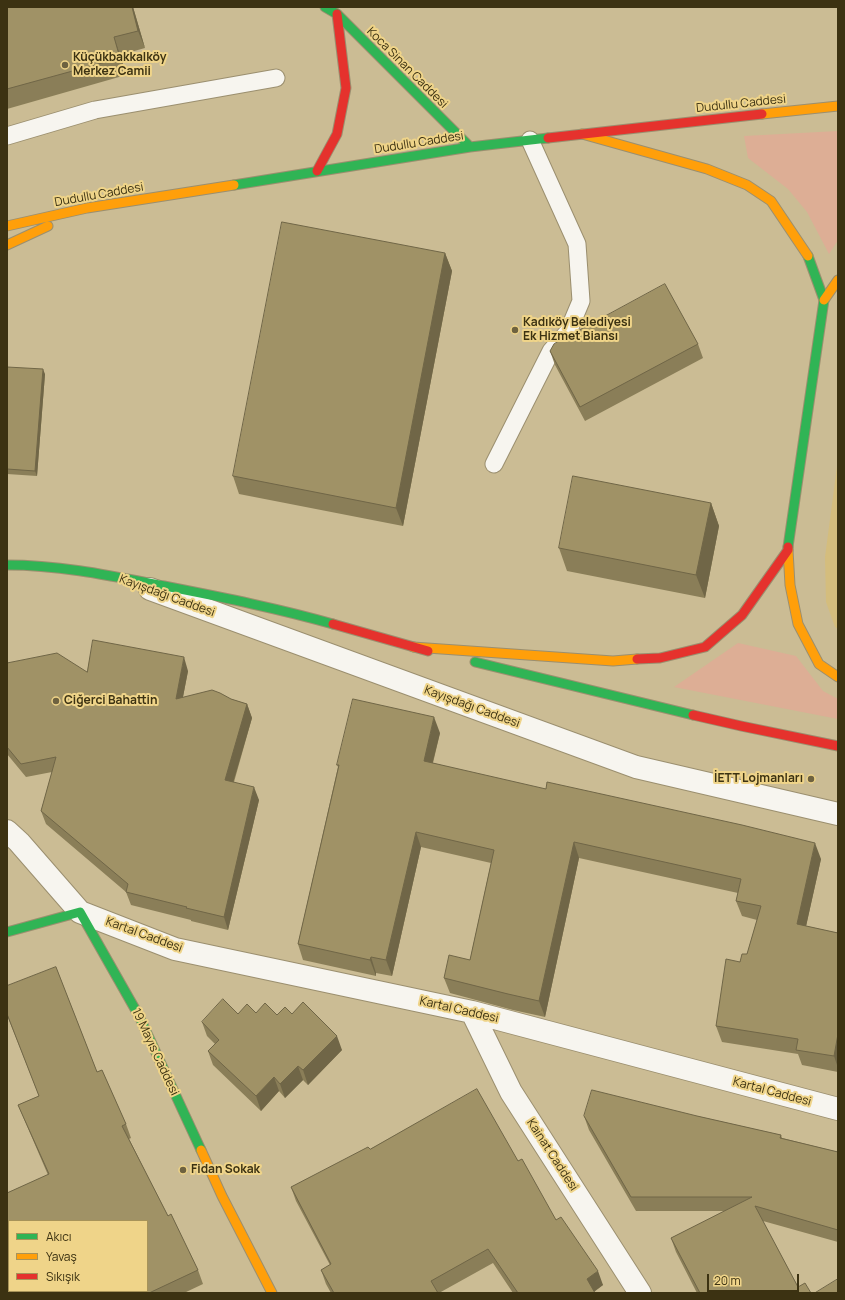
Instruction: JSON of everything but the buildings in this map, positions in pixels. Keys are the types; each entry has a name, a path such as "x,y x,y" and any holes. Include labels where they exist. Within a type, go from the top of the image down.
{"main road":[{"name":"Koca Sinan Caddesi","path":"325,7 337,14 470,148"},
{"path":"317,171 337,134 346,88 337,14"},
{"name":"Dudullu Caddesi","path":"7,226 87,208 470,148 582,134 838,106"},
{"path":"582,134 701,167 733,178 762,194 771,201 778,209 810,258 824,300 788,550 790,585 798,624 819,664 838,678"},
{"path":"7,245 87,208"},
{"path":"824,300 838,280"},
{"path":"413,647 612,661 660,658 705,647 742,615 788,550"},
{"name":"Kayışdağı Caddesi","path":"7,565 34,564 113,576 253,603 413,647 741,726 838,746"},
{"path":"7,932 80,912"},
{"name":"19 Mayıs Caddesi","path":"80,912 139,1016 222,1196 272,1293"}],"street":[{"name":"Kayışdağı Caddesi","path":"113,576 636,767 838,814"},
{"name":"19 Mayıs Caddesi","path":"7,831 19,842 80,912"},
{"name":"Kartal Caddesi","path":"80,912 175,949 472,1012 838,1110"},
{"name":"Kainat Caddesi","path":"472,1012 511,1092 640,1293"}],"lane":[{"path":"7,136 95,110 276,78"},
{"path":"494,464 551,351 568,332 581,301 577,244 530,140"}],"shaded area":[{"path":"838,131 838,240 829,254 807,212 788,189 748,158 744,136"},
{"path":"838,459 838,629 835,627 826,602 825,557"},
{"path":"738,643 796,656 823,691 838,699 838,719 674,687"}],"traffic: fast":[{"path":"325,7 337,14 470,147"},
{"path":"234,185 470,147 548,138"},
{"path":"788,547 824,300 808,256"},
{"path":"7,565 47,567 105,575 248,603 333,624"},
{"path":"475,662 693,715"},
{"path":"7,932 80,912 139,1016 201,1150"}],"traffic: slow":[{"path":"762,114 838,106"},
{"path":"582,134 707,169 747,185 771,201 808,256"},
{"path":"7,226 87,208 234,185"},
{"path":"7,245 48,226"},
{"path":"824,300 838,280"},
{"path":"788,550 790,585 798,624 819,664 838,677"},
{"path":"413,647 613,661 637,659"},
{"path":"201,1150 222,1196 272,1293"}],"traffic: jam":[{"path":"317,171 337,134 346,88 337,14"},
{"path":"548,138 762,114"},
{"path":"637,659 660,658 705,647 742,615 788,550 788,547"},
{"path":"333,624 428,651"},
{"path":"693,715 838,746"}],"place":[{"name":"Küçükbakkalköy Merkez Camii","path":"65,65"},
{"name":"Kadıköy Belediyesi Ek Hizmet Biansı","path":"515,330"},
{"name":"Ciğerci Bahattin","path":"56,701"},
{"name":"İETT Lojmanları","path":"811,779"},
{"name":"Fidan Sokak","path":"183,1170"}]}
